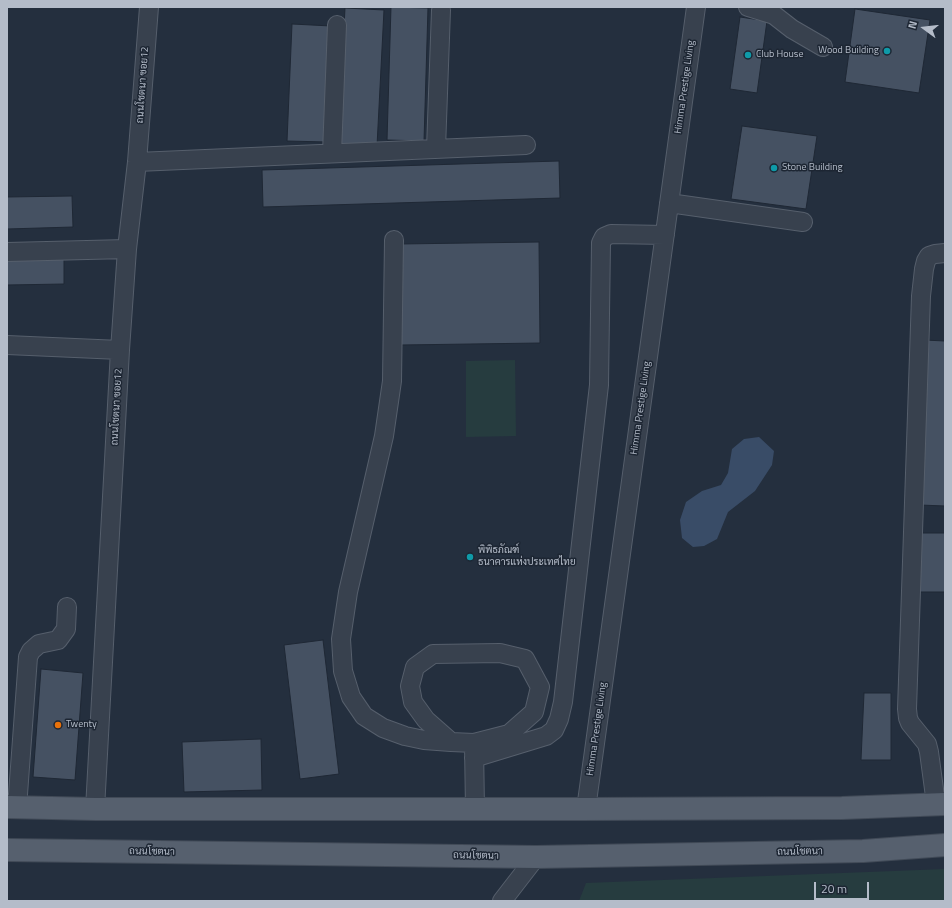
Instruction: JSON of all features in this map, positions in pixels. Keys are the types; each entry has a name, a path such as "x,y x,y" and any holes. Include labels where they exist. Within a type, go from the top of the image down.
{"main road":[{"path":"12,807 95,809 586,809 842,808 941,804"},
{"name":"ถนนโชตนา","path":"7,850 536,857 863,851 945,845"}],"street":[{"name":"ถนนโชตนา ซอย12","path":"95,809 120,350 149,7"},
{"name":"Himma Prestige Living","path":"586,809 696,7"},
{"path":"748,7 774,16 792,29 823,47"},
{"path":"436,149 441,10"},
{"path":"332,153 337,25"},
{"path":"137,162 526,145"},
{"path":"669,203 803,222"},
{"path":"474,751 510,734 534,712 540,687 525,659 500,653 433,654 415,667 410,686 413,702 426,720 452,742 474,751 546,736 554,730 559,719 563,702 599,385 601,243 604,238 611,234 665,235"},
{"path":"394,240 392,381 384,436 348,592 341,639 343,671 351,697 364,716 383,728 405,736 424,740 452,742"},
{"path":"7,252 128,249"},
{"path":"941,804 929,752 926,744 910,724 907,709 918,360 922,289 924,269 929,256 945,253"},
{"path":"7,345 120,350"},
{"path":"12,807 26,663 32,651 39,644 58,640 66,629 67,607"},
{"path":"474,751 475,809"},
{"path":"502,901 536,857"}],"green space":[{"path":"515,360 516,436 466,437 466,361"},
{"path":"945,869 945,901 579,901 586,883"}],"water":[{"path":"759,437 774,451 772,465 755,491 728,512 717,539 704,546 693,547 682,538 680,520 686,502 702,491 721,485 728,473 732,449 744,439"}],"building":[{"path":"391,7 428,8 424,141 387,140"},
{"path":"345,8 384,10 377,146 338,144"},
{"name":"Wood Building","path":"855,9 930,20 919,93 845,82"},
{"name":"Club House","path":"740,17 767,21 757,93 730,89"},
{"path":"292,24 331,26 327,142 287,141"},
{"name":"Stone Building","path":"742,126 817,136 806,209 731,199"},
{"path":"559,161 560,198 263,207 262,170"},
{"path":"72,196 73,227 7,229 7,197"},
{"path":"539,242 540,343 401,345 400,244"},
{"path":"64,255 64,284 7,285 7,256"},
{"path":"924,340 945,341 945,506 920,505"},
{"path":"917,533 945,533 945,592 917,592"},
{"path":"323,640 339,774 300,779 284,645"},
{"name":"Twenty","path":"41,669 83,673 75,780 33,777"},
{"path":"864,693 891,693 891,760 861,760"},
{"path":"261,739 262,790 184,792 182,742"}],"place":[{"name":"Wood Building","path":"887,51"},
{"name":"Club House","path":"748,55"},
{"name":"Stone Building","path":"774,168"},
{"name":"พิพิธภัณฑ์ ธนาคารแห่งประเทศไทย","path":"470,557"},
{"name":"Twenty","path":"58,725"}]}
